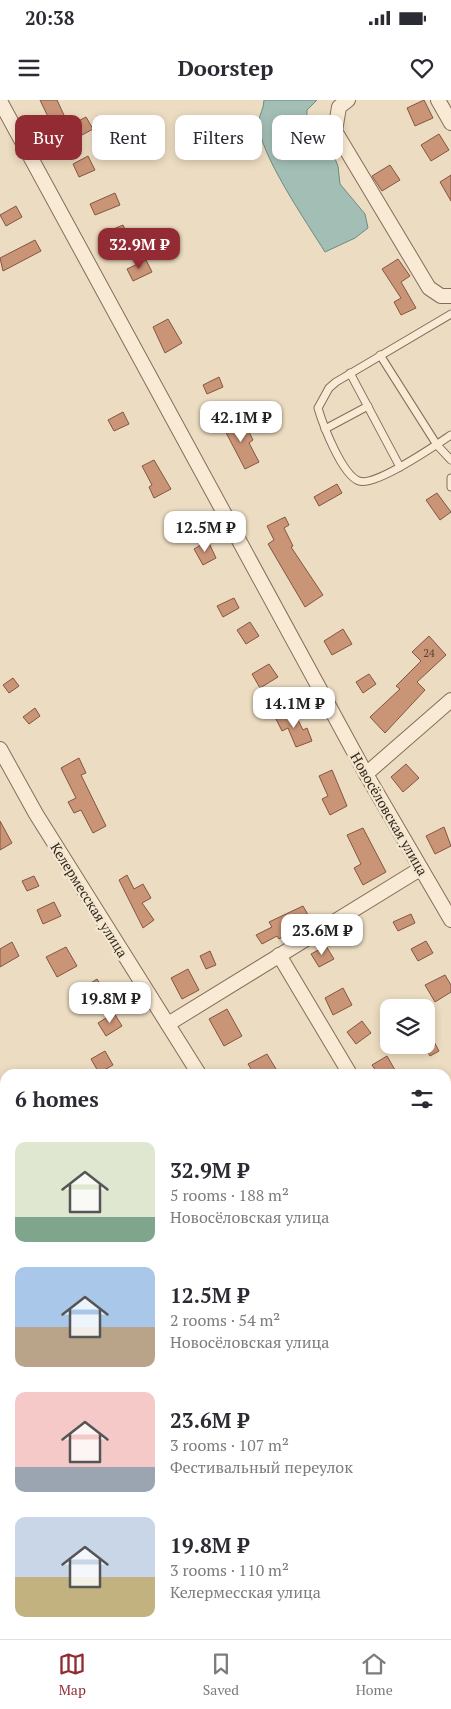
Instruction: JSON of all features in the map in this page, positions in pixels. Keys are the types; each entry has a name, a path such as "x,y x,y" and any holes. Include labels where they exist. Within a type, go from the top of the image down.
{"street":[{"path":"348,100 339,107 335,131 429,288 441,296 451,296"},
{"path":"438,100 451,123"},
{"name":"Новосёловская улица","path":"0,101 366,774 451,920"},
{"path":"366,774 451,700"},
{"name":"Келермесская улица","path":"0,749 41,823 196,1069"},
{"path":"168,1024 420,869"},
{"path":"280,955 347,1069"}],"lane":[{"path":"451,314 350,373 329,388 318,408 325,429 349,473 359,481 370,482 400,467 451,435"},
{"path":"380,355 437,444 451,460"},
{"path":"350,373 400,467"},
{"path":"325,429 368,406"},
{"path":"451,478 451,487"}],"water":[{"path":"264,100 317,100 307,110 307,115 272,115 272,160 336,160 340,184 365,214 368,228 355,238 325,252 296,207 266,150 262,139 262,115 260,115"}],"building":[{"path":"40,100 57,100 64,115 47,115"},
{"path":"424,100 433,118 415,126 407,108"},
{"path":"86,117 92,130 82,135 82,119"},
{"path":"439,134 449,150 431,161 421,145"},
{"path":"88,156 95,170 79,177 73,164"},
{"path":"390,165 400,180 382,191 372,176"},
{"path":"451,175 451,201 440,182"},
{"path":"115,193 120,205 95,215 90,204"},
{"path":"16,206 22,217 6,226 0,215"},
{"path":"123,225 132,246 121,251 111,230"},
{"path":"35,240 41,251 3,271 0,258"},
{"path":"398,259 410,276 401,282 416,308 401,315 394,302 401,298 382,269"},
{"path":"146,260 152,272 133,281 127,269"},
{"path":"168,319 182,343 165,353 153,327"},
{"path":"219,377 223,387 207,394 203,385"},
{"path":"123,412 129,424 114,431 108,420"},
{"path":"230,416 237,431 246,426 253,440 249,443 259,462 245,469 220,421"},
{"path":"154,460 171,489 154,498 149,487 152,485 142,466"},
{"path":"337,484 342,493 319,506 314,497"},
{"path":"437,493 451,512 440,520 426,500"},
{"path":"186,516 190,525 174,534 169,524"},
{"path":"285,517 289,525 284,528 293,546 291,547 323,595 305,607 268,544 274,540 267,526"},
{"path":"208,541 216,558 203,565 194,549"},
{"path":"234,598 239,608 223,617 217,606"},
{"path":"250,622 259,636 246,644 237,630"},
{"path":"343,629 352,644 332,655 324,641"},
{"path":"429,636 446,655 417,682 425,690 385,733 370,717 400,689 396,686 421,661 412,652"},
{"path":"269,664 278,677 260,688 252,674"},
{"path":"369,674 376,684 363,693 356,682"},
{"path":"13,678 19,686 9,693 3,685"},
{"path":"35,708 40,716 29,724 23,717"},
{"path":"293,710 303,730 307,728 312,741 296,747 288,728 282,731 276,719"},
{"path":"79,758 86,773 81,775 106,826 93,833 81,810 74,813 68,802 76,798 61,768"},
{"path":"406,764 419,778 403,792 391,777"},
{"path":"332,770 347,806 330,815 322,799 328,796 319,776"},
{"path":"0,821 12,843 0,850"},
{"path":"444,827 451,846 435,854 426,836"},
{"path":"363,828 386,872 363,885 354,868 361,864 347,835"},
{"path":"127,875 134,889 143,884 151,898 142,903 154,920 143,928 119,880"},
{"path":"34,876 39,886 27,891 22,881"},
{"path":"54,902 61,916 43,924 37,910"},
{"path":"303,906 311,920 279,939 277,936 262,944 256,935 272,927 269,922"},
{"path":"411,914 415,923 398,931 393,922"},
{"path":"426,941 433,953 418,961 411,949"},
{"path":"12,942 19,956 0,967 0,949"},
{"path":"326,946 334,959 319,967 311,954"},
{"path":"66,947 77,966 57,977 46,957"},
{"path":"210,951 216,965 206,969 200,956"},
{"path":"188,969 199,990 182,999 171,978"},
{"path":"445,975 451,985 451,992 435,1002 435,999 425,985"},
{"path":"97,979 104,991 91,999 85,987"},
{"path":"343,988 352,1005 333,1015 325,998"},
{"path":"227,1009 242,1036 224,1046 209,1019"},
{"path":"114,1013 122,1026 106,1036 98,1023"},
{"path":"362,1021 371,1033 356,1044 347,1032"},
{"path":"435,1044 439,1051 435,1053"},
{"path":"105,1051 113,1065 106,1069 97,1069 91,1059"},
{"path":"267,1054 276,1069 251,1069 248,1064"},
{"path":"387,1056 394,1069 375,1069 372,1065"}]}
